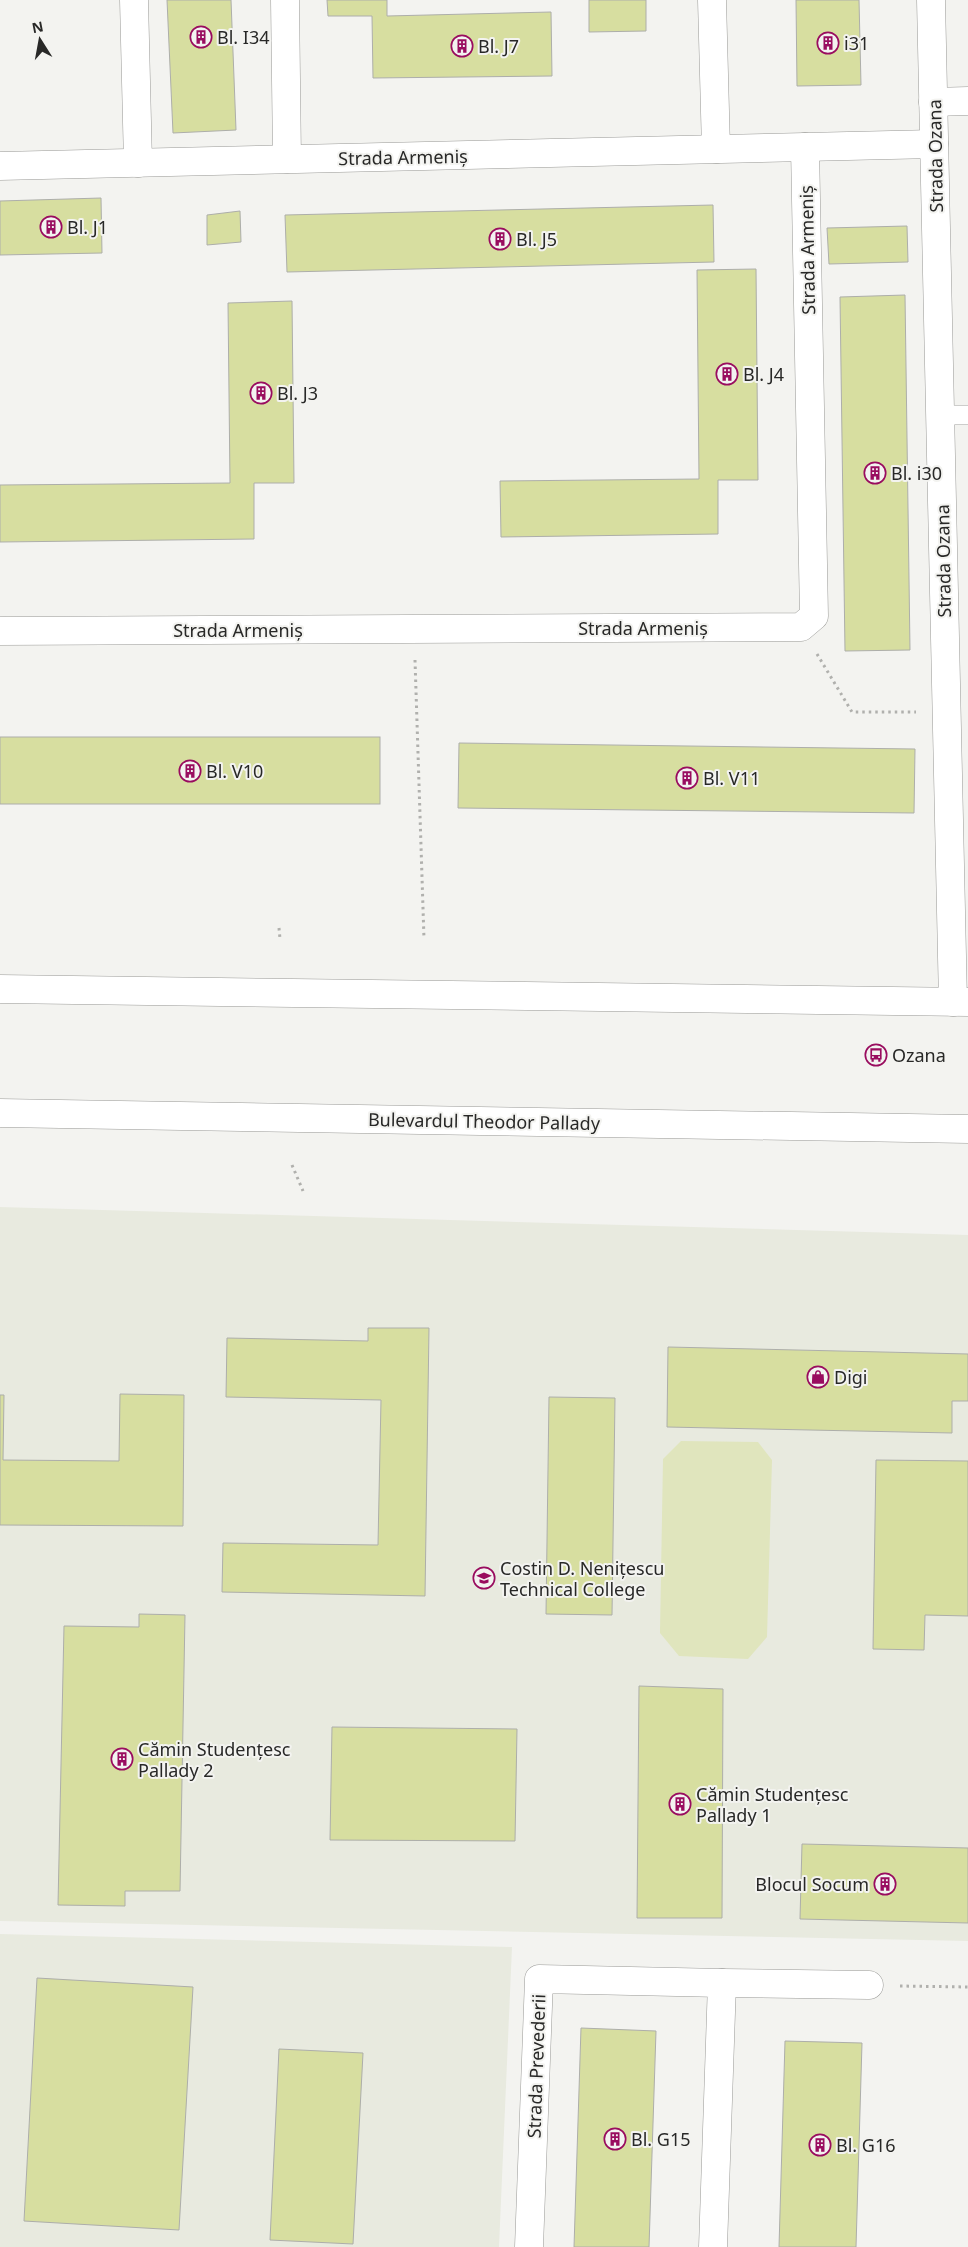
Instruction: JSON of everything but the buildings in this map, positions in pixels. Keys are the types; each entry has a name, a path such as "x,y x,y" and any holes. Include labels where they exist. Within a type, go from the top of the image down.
{"street":[{"path":"134,0 138,163"},
{"path":"285,0 287,159"},
{"path":"712,0 716,149"},
{"name":"Strada Ozana","path":"931,0 946,712 960,1002"},
{"path":"933,102 968,101"},
{"name":"Strada Armeniș","path":"0,166 934,144"},
{"name":"Strada Armeniș","path":"0,631 801,626 814,616 806,147"},
{"path":"0,988 960,1002"},
{"name":"Bulevardul Theodor Pallady","path":"0,1113 968,1129"},
{"name":"Strada Prevederii","path":"529,2247 539,1979 869,1985"},
{"path":"713,2247 722,1983"}],"lane":[{"path":"940,415 968,415"}],"path":[{"path":"801,626 852,712 946,712"},
{"path":"414,629 424,939"},
{"path":"279,928 280,939"},
{"path":"292,1165 303,1191"},
{"path":"869,1985 968,1987"}],"shaded area":[{"name":"Costin D. Nenițescu Technical College","path":"0,1207 968,1235 968,1941 0,1921"},
{"path":"0,1934 512,1947 499,2247 0,2247"}],"green space":[{"path":"681,1441 758,1442 772,1460 767,1637 748,1659 679,1656 660,1633 663,1459"}],"place":[{"name":"Bl. I34","path":"201,37"},
{"name":"i31","path":"828,43"},
{"name":"Bl. J7","path":"462,46"},
{"name":"Bl. J1","path":"51,227"},
{"name":"Bl. J5","path":"500,239"},
{"name":"Bl. J4","path":"727,374"},
{"name":"Bl. J3","path":"261,393"},
{"name":"Bl. i30","path":"875,473"},
{"name":"Bl. V10","path":"190,771"},
{"name":"Bl. V11","path":"687,778"},
{"name":"Ozana","path":"876,1055"},
{"name":"Digi","path":"818,1377"},
{"name":"Costin D. Nenițescu Technical College","path":"484,1578"},
{"name":"Cămin Studențesc Pallady 2","path":"122,1759"},
{"name":"Cămin Studențesc Pallady 1","path":"680,1804"},
{"name":"Blocul Socum","path":"885,1884"},
{"name":"Bl. G15","path":"615,2139"},
{"name":"Bl. G16","path":"820,2145"}]}
